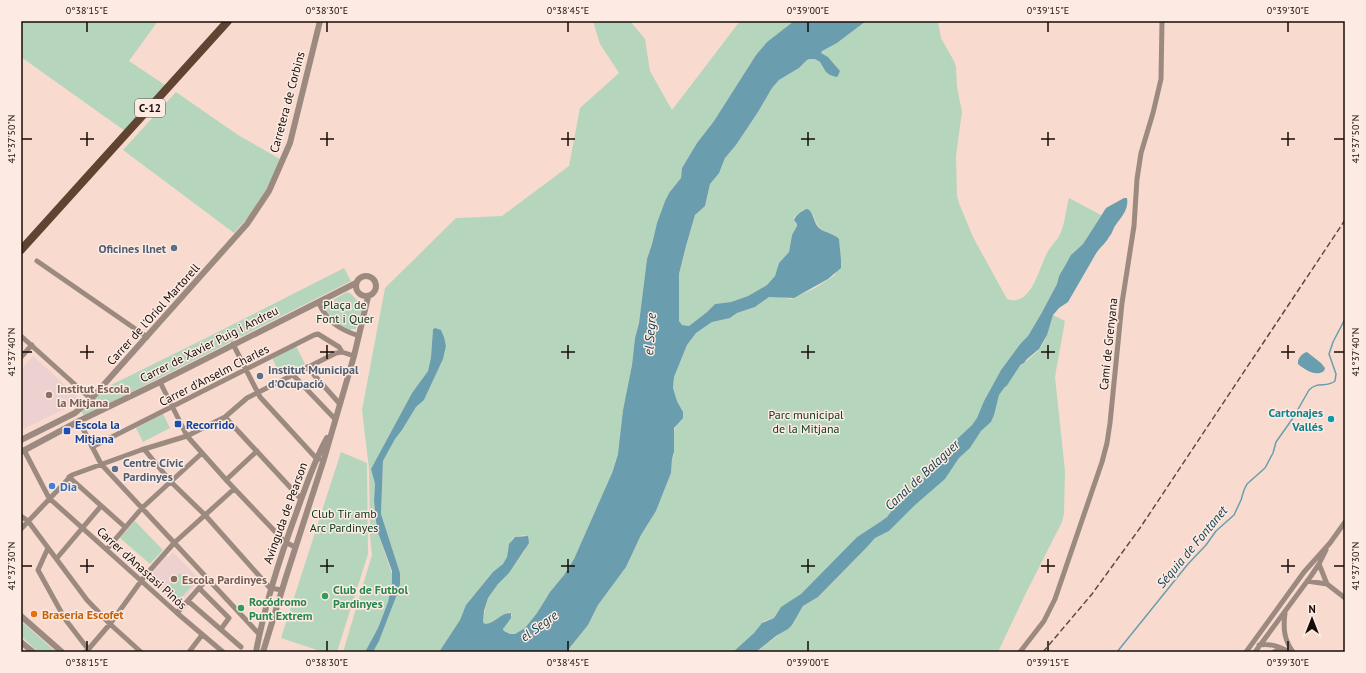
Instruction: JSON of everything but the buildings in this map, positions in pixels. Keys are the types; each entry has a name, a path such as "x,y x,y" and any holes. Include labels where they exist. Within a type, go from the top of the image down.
{"main road":[{"name":"C-12","path":"21,250 228,21"}],"street":[{"name":"Carretera de Corbins","path":"245,227 269,191 290,143 320,21"},
{"name":"Camí de Grenyana","path":"1020,652 1044,621 1055,599 1102,462 1107,443 1125,280 1134,226 1137,180 1141,153 1161,79 1162,21"},
{"name":"Carrer de l'Oriol Martorell","path":"21,440 75,413 91,400 245,227"},
{"path":"37,261 147,337"},
{"path":"367,276 373,279 376,284 376,288 374,294 365,297 359,294 354,286 360,278 367,276"},
{"name":"Carrer de Xavier Puig i Andreu","path":"23,451 79,421 160,382 233,344 354,286"},
{"name":"Avinguda de Pearson","path":"263,652 324,459 339,403 354,356 368,297"},
{"path":"318,302 323,313 333,324 359,336"},
{"name":"Carrer d'Anselm Charles","path":"92,447 316,334 339,347 342,352"},
{"path":"21,336 91,400"},
{"path":"233,344 260,397 316,458 324,459"},
{"path":"21,357 32,345"},
{"path":"21,529 72,475 144,449 186,436 225,417 247,398 336,353 342,352 354,356"},
{"path":"307,367 339,403"},
{"path":"293,375 335,419"},
{"path":"160,382 186,436 285,542 295,547"},
{"path":"75,413 101,464 207,579 260,632 266,644"},
{"path":"225,417 301,499"},
{"name":"Avinguda de Pearson","path":"256,652 270,588 285,542 316,458 332,429"},
{"path":"144,449 171,482 204,515 270,588 282,590"},
{"path":"23,451 49,498"},
{"path":"226,480 257,452"},
{"path":"107,549 142,508 202,453"},
{"path":"69,477 125,527"},
{"path":"48,548 38,570 64,616 87,651 110,624 141,580 174,543 234,488"},
{"name":"Carrer d'Anastasi Pinós","path":"49,498 177,613 223,652"},
{"path":"56,558 101,506"},
{"path":"21,516 28,521 87,600 110,624 141,652"},
{"path":"1248,650 1304,572 1330,543 1345,522"},
{"path":"1254,652 1319,564 1330,543"},
{"path":"1319,564 1326,584"},
{"path":"177,613 207,579"},
{"path":"1307,581 1326,584 1345,598"},
{"path":"199,588 229,618 221,629"},
{"path":"188,601 241,647"},
{"path":"1285,612 1285,636 1293,652"},
{"path":"21,616 62,652"},
{"path":"260,632 264,634 269,633"},
{"path":"189,652 202,635"},
{"path":"1259,635 1259,645 1262,652"},
{"path":"21,642 33,652"},
{"path":"1248,650 1259,645 1267,644 1275,645 1290,652"},
{"path":"1274,652 1280,648"}],"shaded area":[{"name":"Institut Escola la Mitjana","path":"33,356 80,399 65,409 21,430 21,370"},
{"name":"Escola Pardinyes","path":"173,552 200,580 179,605 147,578 167,556 169,557"}],"green space":[{"path":"21,21 158,21 129,61 165,85 125,131 21,57"},
{"path":"593,21 630,21 645,39 650,71 672,110 740,21 794,21 767,42 756,55 714,121 697,143 682,168 681,178 669,193 665,201 647,259 639,323 635,338 632,365 623,410 619,450 611,475 574,559 537,613 525,628 515,634 510,634 504,631 504,626 512,615 509,612 490,624 485,624 483,622 488,598 498,584 509,573 525,550 525,535 515,537 512,539 503,565 493,572 468,603 460,620 439,652 373,652 379,641 400,584 400,573 381,514 383,461 395,439 416,407 424,400 442,361 446,346 443,335 440,330 433,328 431,357 428,371 412,393 371,469 375,484 374,501 377,530 392,574 388,602 378,628 365,652 343,652 372,555 370,536 369,469 362,410 385,288 456,218 502,216 569,166 580,108 619,73 600,44"},
{"name":"Parc municipal de la Mitjana","path":"866,21 938,21 941,38 956,67 957,87 962,112 956,156 957,196 973,237 1007,299 1015,300 1022,298 1033,285 1050,247 1061,232 1069,198 1101,215 1083,244 1073,253 1059,276 1057,284 1028,336 1001,370 984,401 977,419 972,425 956,440 923,479 897,504 887,517 857,537 801,594 778,611 774,618 764,621 754,633 733,652 564,652 570,648 588,625 598,605 626,567 641,535 656,511 671,473 672,459 674,455 674,431 682,410 677,401 673,388 674,377 687,345 696,333 712,322 732,317 737,313 755,307 769,297 774,296 791,299 815,288 835,275 840,255 839,239 821,229 817,225 813,215 803,210 794,217 797,226 792,235 789,252 779,263 775,276 767,285 748,296 731,302 715,304 689,326 682,325 679,321 679,274 686,246 695,215 705,206 710,184 722,166 725,158 736,145 772,88 779,80 799,68 810,59 815,59 820,62 832,76 838,76 840,71 828,57 821,53 821,51 837,43"},
{"path":"176,92 238,135 280,159 266,190 250,215 234,233 123,150"},
{"path":"344,268 351,281 84,416 81,411 107,387"},
{"name":"Plaça de Font i Quer","path":"347,292 350,293 363,306 356,329 351,329 350,331 333,320 325,311 328,309 326,304"},
{"path":"1053,315 1065,321 1055,377 1065,471 1064,514 1062,522 998,652 756,652 792,625 803,606 818,597 875,538 889,531 914,506 945,479 959,458 970,448 981,431 991,422 999,395 1007,384 1009,377 1017,367 1022,365 1038,351 1045,340"},
{"path":"296,346 305,364 281,376 272,358"},
{"path":"163,414 170,428 143,442 136,428"},
{"name":"Club de Futbol Pardinyes","path":"341,452 367,463 368,554 337,652 323,652 281,638"},
{"path":"135,521 163,550 150,564 120,538"},
{"path":"180,573 193,585 177,602 164,591"},
{"path":"21,621 56,652 38,652 21,636"}],"water":[{"name":"el Segre","path":"794,21 866,21 837,43 822,51 821,53 828,57 840,71 838,76 836,77 830,75 826,72 820,62 815,59 810,59 799,68 779,80 772,88 736,145 725,158 719,173 710,184 705,206 695,215 686,246 679,274 679,321 682,325 689,326 715,304 731,302 748,296 767,285 775,276 779,263 789,252 792,235 797,226 794,220 795,218 806,209 810,211 819,228 839,239 841,268 828,279 794,298 769,297 755,307 737,313 730,318 712,322 696,333 687,345 674,377 673,388 677,401 683,412 683,418 674,428 674,452 671,473 656,511 641,535 626,567 598,605 588,625 568,650 564,652 439,652 460,620 466,605 493,572 503,564 507,557 509,544 515,537 528,536 529,543 509,573 498,584 488,598 484,611 483,622 485,624 489,623 504,614 511,613 511,618 503,629 510,634 515,634 525,628 574,559 612,473 618,454 623,410 632,365 635,338 639,323 647,259 665,201 669,193 681,178 682,168 697,143 714,121 756,55 767,42"},
{"path":"1124,198 1127,198 1127,206 1124,213 1096,254 1068,302 1059,308 1053,315 1047,335 1039,349 1024,363 1017,367 1009,377 1007,384 999,395 991,422 981,431 970,448 959,458 945,479 914,506 889,531 875,538 818,597 803,606 788,629 776,636 756,652 733,652 754,633 762,623 774,618 781,607 801,594 857,537 887,517 897,504 923,479 956,440 972,425 1001,370 1028,336 1041,314 1071,255 1083,244 1106,208"},
{"path":"435,328 441,330 444,337 446,346 443,359 424,400 416,407 395,439 383,461 381,514 400,573 400,584 379,641 373,652 365,652 378,628 388,602 392,582 392,571 377,530 374,501 375,484 371,469 412,393 428,371 431,357 433,329"},
{"path":"1307,352 1321,363 1325,368 1324,371 1321,373 1314,373 1298,364 1300,356"}],"waterway":[{"name":"Séquia de Fontanet","path":"1117,652 1216,531 1234,515 1247,484 1265,468 1273,453 1276,442 1293,418 1309,390 1312,387 1335,381 1336,374 1329,354 1333,342 1345,319"},
{"name":"Canal de Balaguer","path":"1005,384 1018,364"}],"railway":[{"path":"1043,652 1092,594 1140,528 1345,220"}],"place":[{"name":"Oficines Ilnet","path":"174,248"},
{"name":"Institut Municipal d'Ocupació","path":"260,376"},
{"name":"Institut Escola la Mitjana","path":"49,395"},
{"name":"Cartonajes Vallés","path":"1331,419"},
{"name":"Recorrido","path":"178,424"},
{"name":"Escola la Mitjana","path":"67,431"},
{"name":"Centre Cívic Pardinyes","path":"115,469"},
{"name":"Dia","path":"52,486"},
{"name":"Escola Pardinyes","path":"174,579"},
{"name":"Club de Futbol Pardinyes","path":"325,596"},
{"name":"Rocódromo Punt Extrem","path":"241,608"},
{"name":"Braseria Escofet","path":"34,614"}],"park label":[{"name":"Club Tir amb Arc Pardinyes","path":"344,520"}]}
